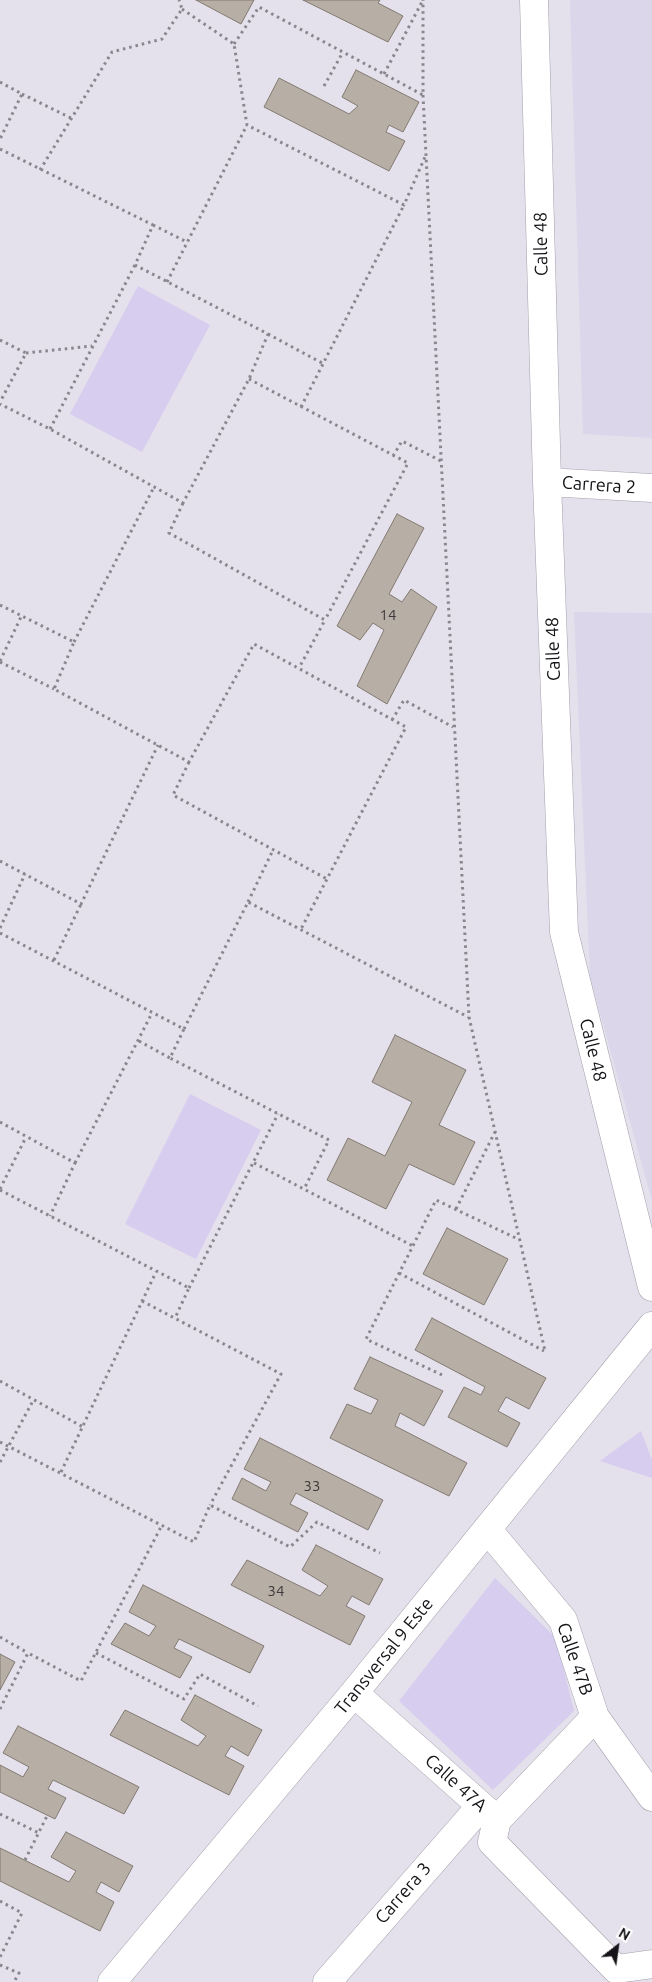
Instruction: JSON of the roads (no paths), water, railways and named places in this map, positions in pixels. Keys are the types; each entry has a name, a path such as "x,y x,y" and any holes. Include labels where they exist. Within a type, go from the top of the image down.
{"street":[{"name":"Calle 48","path":"534,0 547,482 564,932 652,1287"},
{"name":"Carrera 2","path":"547,482 652,488"},
{"name":"Transversal 9 Este","path":"112,1982 354,1694 652,1326"},
{"name":"Calle 47B","path":"487,1529 564,1620 595,1717 652,1797"},
{"name":"Calle 47A","path":"354,1694 489,1813 492,1842 616,1969 652,1964"},
{"name":"Carrera 3","path":"327,1982 489,1813 595,1717"}]}
